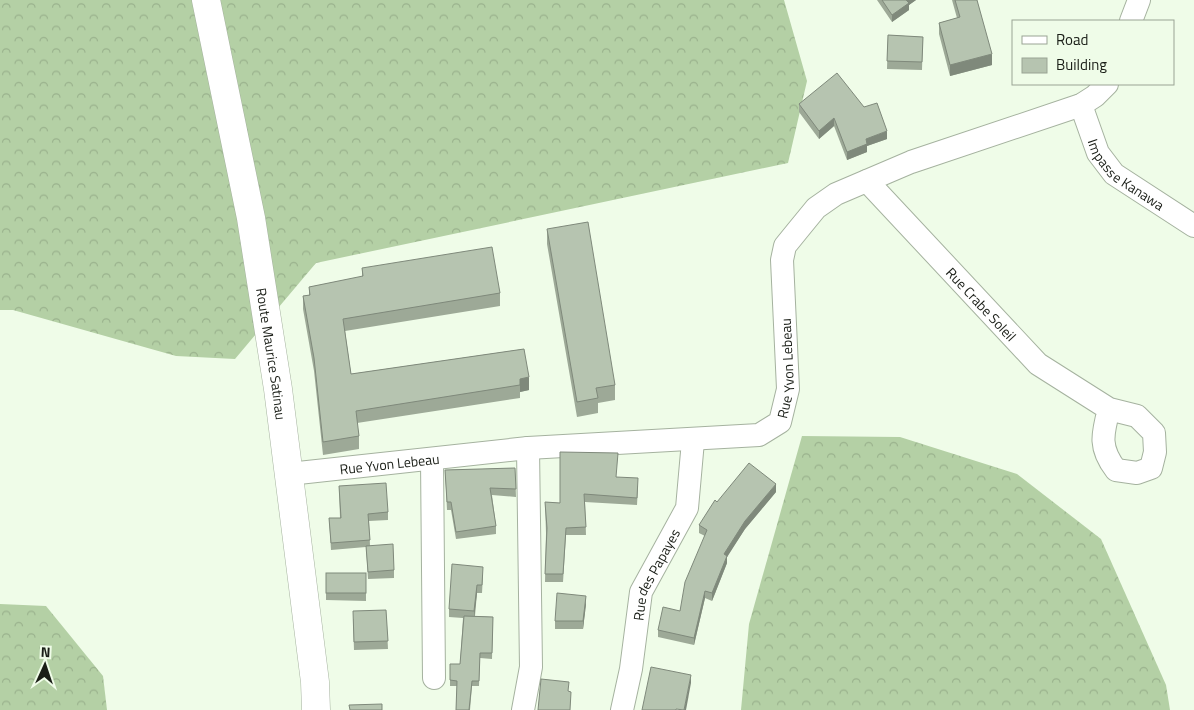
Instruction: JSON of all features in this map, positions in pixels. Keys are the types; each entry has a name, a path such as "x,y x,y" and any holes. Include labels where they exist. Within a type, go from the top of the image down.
{"main road":[{"name":"Route Maurice Satinau","path":"206,0 251,218 289,474 315,682 316,710"}],"street":[{"path":"1131,20 1139,0"},
{"name":"Rue Yvon Lebeau","path":"289,474 528,448 759,435 780,422 788,389 782,260 786,246 816,208 836,194 911,162 1081,105 1095,96 1106,85"},
{"name":"Impasse Kanawa","path":"1081,105 1104,164 1114,174 1194,226"},
{"name":"Rue Crabe Soleil","path":"867,181 1038,364 1109,409"},
{"name":"Rue des Papayes","path":"622,710 641,592 687,508 693,440"},
{"path":"523,710 531,667 528,448"},
{"path":"432,458 434,678"}],"green space":[{"path":"0,0 784,0 807,81 788,163 316,263 235,359 176,356 13,310 0,310"},
{"path":"802,436 900,437 1017,474 1101,539 1166,685 1170,710 741,710 749,624"},
{"path":"0,604 46,606 103,676 107,710 0,710"}],"building":[{"path":"882,0 906,0 909,3 892,15"},
{"path":"955,0 977,0 992,54 950,65 939,23 960,17"},
{"path":"888,35 923,37 922,62 887,61"},
{"path":"837,73 864,107 877,103 887,131 866,139 867,144 847,152 834,118 819,131 799,104"},
{"path":"588,222 615,385 596,388 598,398 577,402 547,229"},
{"path":"492,247 500,293 343,319 351,374 524,349 529,377 520,379 520,385 356,411 359,436 323,442 314,358 303,296 310,295 309,287 363,276 362,268"},
{"path":"560,452 618,453 616,477 638,478 637,498 584,494 586,527 566,528 563,574 545,574 547,528 545,502 560,503"},
{"path":"749,463 776,484 745,521 724,554 727,556 712,593 705,591 694,638 658,630 663,607 680,611 685,582 707,530 699,525 715,500 717,502"},
{"path":"515,468 516,489 490,488 496,526 456,532 451,502 447,502 445,470"},
{"path":"386,483 388,512 368,514 370,540 331,543 329,518 341,518 339,486"},
{"path":"393,544 394,570 368,572 366,546"},
{"path":"452,564 483,567 482,585 477,585 474,611 449,609"},
{"path":"326,573 366,573 366,593 326,593"},
{"path":"557,593 586,596 583,621 555,621"},
{"path":"386,610 388,641 354,642 353,611"},
{"path":"464,616 493,617 492,653 480,653 479,681 472,681 469,710 456,710 457,681 450,680 450,664 460,664"},
{"path":"651,667 691,675 684,710 642,710"},
{"path":"541,679 569,682 568,691 571,692 570,710 538,710"},
{"path":"382,704 382,710 350,710 349,705"}]}
